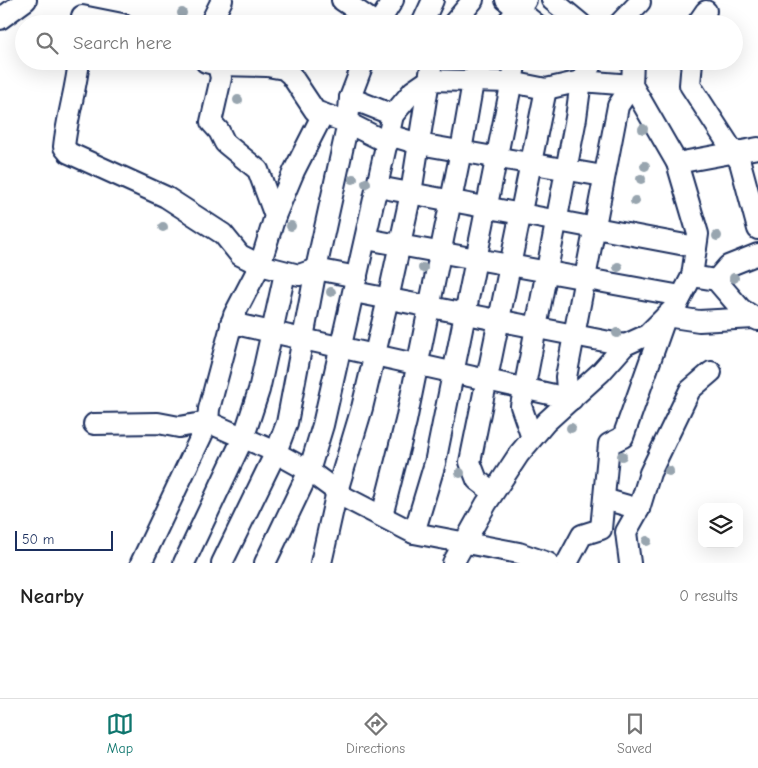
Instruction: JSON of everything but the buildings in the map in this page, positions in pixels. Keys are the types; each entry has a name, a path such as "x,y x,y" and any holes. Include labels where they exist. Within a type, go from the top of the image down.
{"street":[{"path":"0,19 26,0"},
{"path":"214,15 222,0"},
{"path":"342,0 364,15"},
{"path":"384,15 393,0"},
{"path":"426,15 433,0"},
{"path":"460,15 473,0"},
{"path":"627,15 640,1"},
{"path":"638,15 640,1"},
{"path":"554,15 561,3 572,15"},
{"path":"78,70 77,84 67,118 64,146 66,151 166,197 223,234 240,255 260,265 285,273 303,275 316,269 356,284 388,299 625,345"},
{"path":"216,70 221,78 211,122 219,131 225,143 258,170 275,216"},
{"path":"285,70 315,111 388,139 603,176"},
{"path":"222,563 276,452 287,423 316,269 348,123 350,98 361,70"},
{"path":"431,70 473,82 511,82 546,89 582,70"},
{"path":"265,563 309,471 323,425 393,116 431,70"},
{"path":"320,563 337,490 362,408 388,299 411,193 431,70"},
{"path":"382,516 418,364 473,82 478,70"},
{"path":"414,533 435,463 514,70"},
{"path":"532,438 521,406 586,70"},
{"path":"591,70 632,85"},
{"path":"453,563 493,492 532,438 625,345 646,335 677,305 692,276 698,234 677,163 632,85 633,70"},
{"path":"691,70 690,85 740,162 758,229"},
{"path":"572,399 567,389 566,377 593,228 618,106 632,85"},
{"path":"493,492 477,480 470,462 546,89"},
{"path":"350,98 393,116"},
{"path":"141,563 208,422 209,409 231,323 260,265 275,216 294,171 324,114"},
{"path":"677,163 758,148"},
{"path":"378,187 696,248"},
{"path":"366,239 681,296"},
{"path":"716,280 728,266 758,254"},
{"path":"184,563 244,436 259,390 285,273"},
{"path":"692,276 716,280 741,309 756,319"},
{"path":"666,316 699,321 756,319"},
{"path":"567,563 582,535 601,528 610,444 623,437 666,316"},
{"path":"231,323 572,399"},
{"path":"630,563 626,532 639,509 650,473 690,390 711,372"},
{"path":"94,424 158,423 179,427 208,422 244,436 276,452 309,471 346,498 414,533 519,554 548,563"},
{"path":"604,499 639,509"}]}
